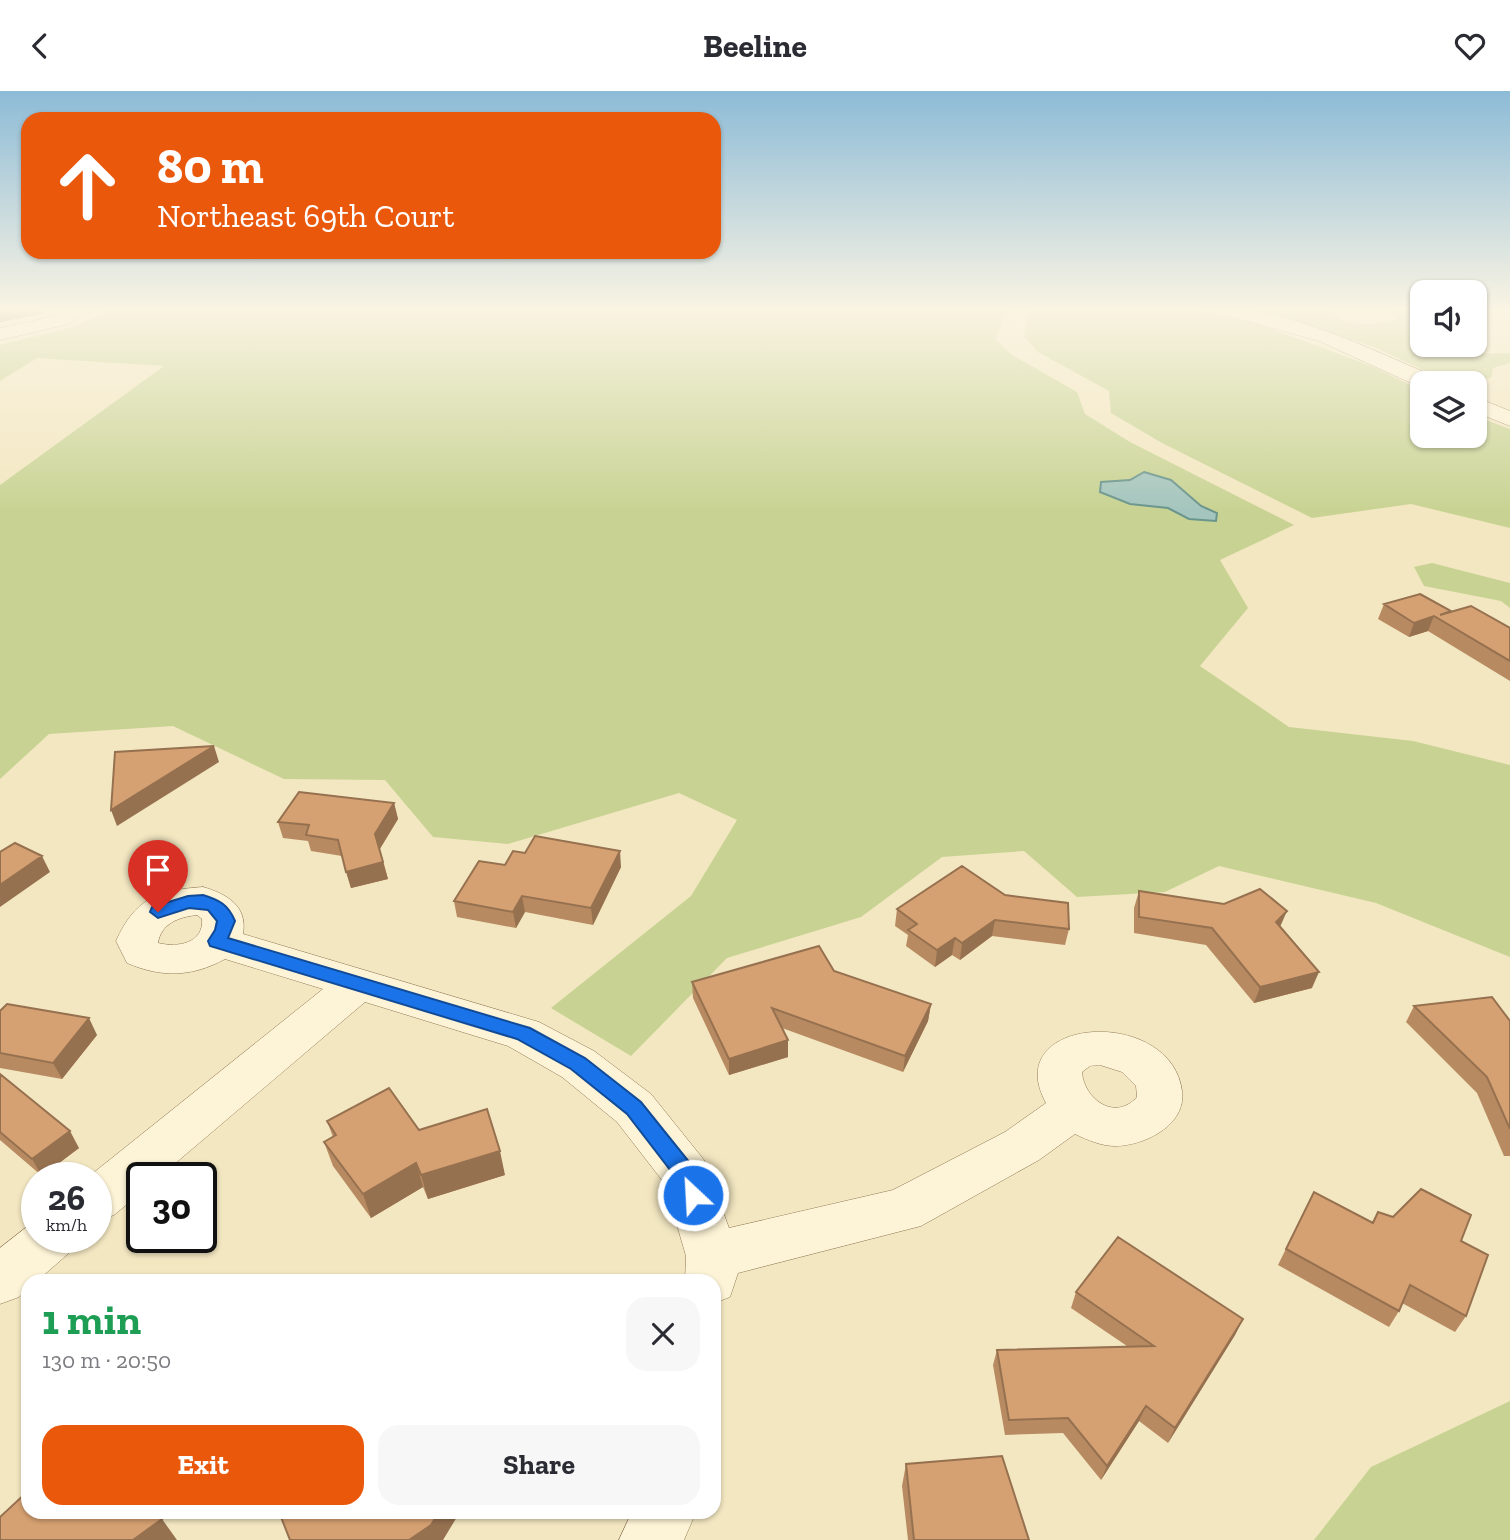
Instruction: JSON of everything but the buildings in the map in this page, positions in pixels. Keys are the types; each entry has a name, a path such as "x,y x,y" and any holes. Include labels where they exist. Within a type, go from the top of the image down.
{"street":[{"path":"1487,409 1510,419"},
{"path":"217,941 523,1034 578,1064 634,1108 687,1175 712,1269 903,1210 1022,1146 1073,1109"},
{"path":"112,1187 359,983"},
{"path":"0,1280 32,1253"},
{"path":"650,1540 662,1519"}],"green space":[{"path":"0,375 10,375 0,381"},
{"path":"152,375 1046,375 1077,392 1085,414 1130,442 1294,525 1220,560 1248,608 1200,666 1289,727 1413,741 1510,765 1510,957 1376,903 1219,866 1165,892 1077,897 1024,851 942,857 861,917 727,958 631,1056 551,1008 691,896 737,820 679,793 508,844 433,837 385,780 284,779 173,726 49,734 0,779 0,485"},
{"path":"1079,375 1389,375 1410,385 1410,448 1487,448 1487,420 1510,429 1510,528 1411,504 1312,518 1162,443 1111,413 1109,391"},
{"path":"1432,563 1510,583 1510,608 1501,601 1424,586 1414,567"},
{"path":"1510,1401 1510,1540 1314,1540 1371,1467"}],"water":[{"path":"1144,472 1171,480 1201,506 1217,513 1216,521 1189,519 1168,508 1130,504 1100,492 1101,482 1130,480"}],"route":[{"path":"158,912 173,905 203,901 214,905 222,912 226,921 224,931 217,941 523,1034 578,1064 634,1108 687,1175 693,1195"}]}
